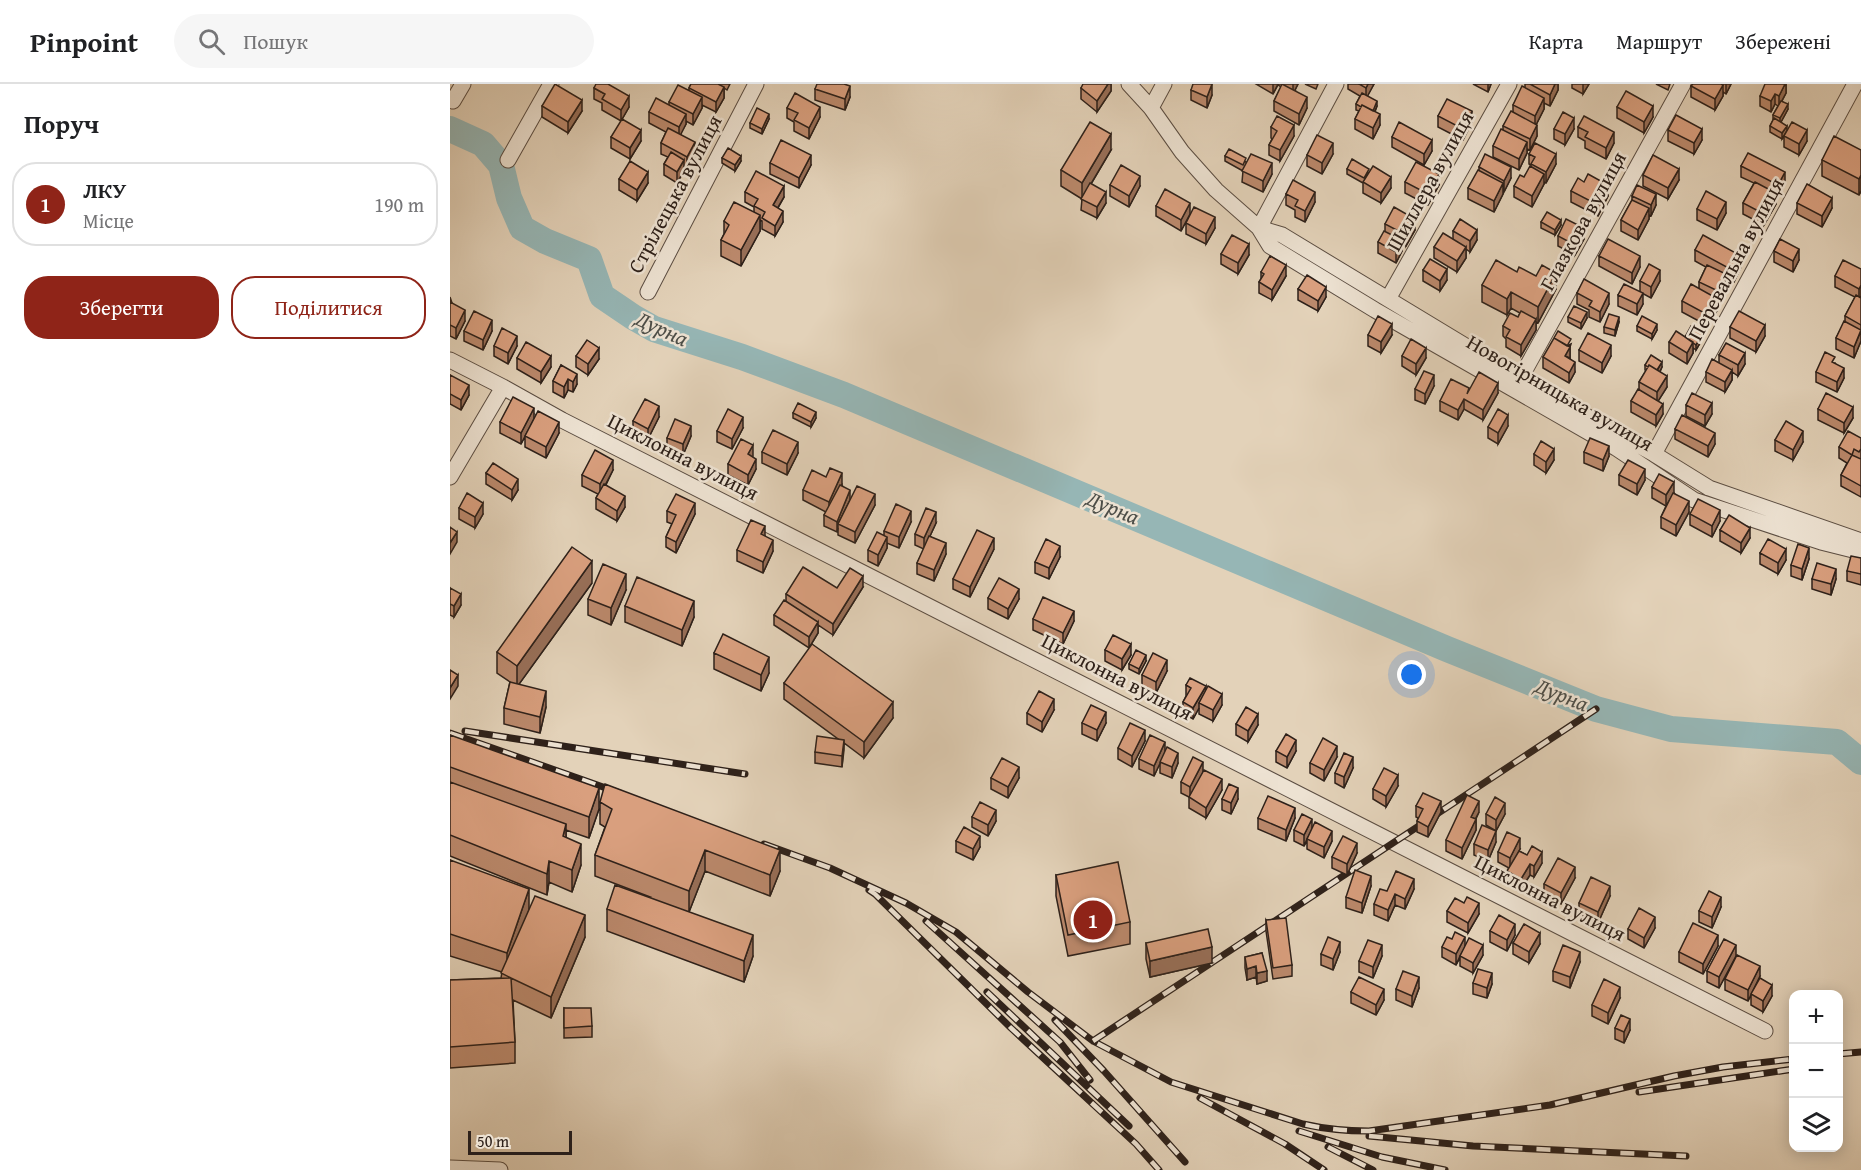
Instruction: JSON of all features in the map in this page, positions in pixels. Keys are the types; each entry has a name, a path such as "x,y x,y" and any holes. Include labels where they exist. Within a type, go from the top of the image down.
{"street":[{"path":"453,101 464,84"},
{"path":"508,160 551,84"},
{"name":"Стрілецька вулиця","path":"648,292 756,84"},
{"name":"Новогірницька вулиця","path":"1129,84 1151,108 1182,152 1216,190 1259,228 1270,246 1385,316 1616,448 1694,500 1821,542 1861,552"},
{"path":"1151,108 1164,84"},
{"path":"1259,228 1336,84"},
{"name":"Шиллера вулиця","path":"1388,298 1509,84"},
{"name":"Глазкова вулиця","path":"1520,379 1683,84"},
{"name":"Перевальна вулиця","path":"1654,454 1848,86"},
{"name":"Новогірницька вулиця","path":"1259,228 1282,235 1520,379 1654,454 1709,488 1861,540"},
{"name":"Циклонна вулиця","path":"450,360 562,420 1765,1030"},
{"path":"450,477 503,387"},
{"path":"450,1168 500,1170"}],"building":[{"path":"555,84 582,100 568,122 542,106"},
{"path":"596,84 608,84 629,96 621,110 602,99 605,94 594,88"},
{"path":"691,84 718,84 724,87 716,102 689,88"},
{"path":"817,84 850,86 845,99 815,89"},
{"path":"1083,84 1108,84 1097,101 1081,88"},
{"path":"1193,84 1212,84 1207,97 1191,90"},
{"path":"1282,84 1307,97 1299,114 1274,101"},
{"path":"1530,84 1555,84 1550,95"},
{"path":"1693,84 1723,85 1715,99 1691,86"},
{"path":"1765,84 1785,84 1779,96 1775,94 1771,101 1760,96"},
{"path":"678,85 702,97 693,114 669,102"},
{"path":"1522,86 1544,98 1535,116 1513,105"},
{"path":"1626,91 1653,106 1644,122 1617,107"},
{"path":"795,93 820,107 809,128 794,120 798,113 787,108"},
{"path":"1362,93 1377,101 1373,111 1356,104"},
{"path":"656,98 686,114 679,127 649,112"},
{"path":"1447,99 1472,111 1463,129 1438,116"},
{"path":"1781,101 1788,104 1780,118 1773,115"},
{"path":"1362,105 1380,114 1373,128 1355,119"},
{"path":"757,108 769,114 762,129 750,123"},
{"path":"1511,111 1537,125 1530,139 1503,126"},
{"path":"1563,112 1574,118 1565,134 1554,129"},
{"path":"1676,115 1702,129 1694,143 1668,130"},
{"path":"1277,116 1294,125 1280,150 1269,145 1277,131 1271,127"},
{"path":"1584,116 1614,132 1606,148 1585,137 1588,132 1578,127"},
{"path":"1774,118 1787,126 1782,133 1770,126"},
{"path":"622,119 641,130 630,148 611,137"},
{"path":"1090,122 1111,134 1082,183 1061,170"},
{"path":"1399,122 1432,140 1424,154 1392,137"},
{"path":"1792,122 1807,130 1799,144 1784,136"},
{"path":"668,128 695,142 687,157 661,143"},
{"path":"1501,129 1527,142 1519,159 1493,146"},
{"path":"1317,135 1333,143 1322,163 1307,155"},
{"path":"1834,136 1861,150 1859,179 1822,160"},
{"path":"781,140 811,155 799,178 770,163"},
{"path":"1535,143 1556,154 1546,172 1531,164 1535,157 1529,154"},
{"path":"728,148 741,156 735,165 722,158"},
{"path":"1229,149 1246,158 1243,165 1225,156"},
{"path":"671,152 684,160 677,172 664,164"},
{"path":"1748,153 1785,172 1778,185 1741,166"},
{"path":"1251,154 1272,163 1263,181 1242,171"},
{"path":"1485,154 1511,167 1504,181 1479,167"},
{"path":"1653,155 1679,169 1668,188 1643,175"},
{"path":"1352,159 1369,169 1364,178 1347,169"},
{"path":"630,161 648,172 637,190 619,179"},
{"path":"1416,162 1439,174 1428,194 1405,182"},
{"path":"1121,165 1140,176 1129,196 1110,185"},
{"path":"1373,166 1391,177 1381,193 1363,182"},
{"path":"1530,166 1544,174 1532,196 1514,186 1520,175 1524,177"},
{"path":"1478,170 1503,183 1494,201 1468,188"},
{"path":"756,171 784,186 773,205 783,211 775,226 762,218 765,212 754,206 758,199 745,192"},
{"path":"1588,174 1608,185 1598,205 1571,191 1578,178 1584,182"},
{"path":"1293,180 1315,192 1305,211 1295,206 1298,200 1286,194"},
{"path":"1755,182 1776,193 1764,214 1743,203"},
{"path":"1090,183 1106,192 1097,207 1081,199"},
{"path":"1807,184 1832,198 1822,216 1797,203"},
{"path":"1637,185 1656,194 1651,205 1632,196"},
{"path":"1165,189 1190,203 1181,220 1156,206"},
{"path":"1706,191 1726,202 1717,219 1697,209"},
{"path":"1632,200 1649,208 1638,230 1621,220"},
{"path":"734,202 760,215 741,250 721,240 729,225 724,221"},
{"path":"1194,207 1215,217 1206,234 1186,223"},
{"path":"1394,207 1415,219 1406,235 1385,224"},
{"path":"1547,212 1561,220 1555,230 1541,222"},
{"path":"1460,219 1477,230 1470,241 1453,231"},
{"path":"1566,219 1584,228 1575,245 1558,236"},
{"path":"1384,231 1402,240 1396,252 1378,242"},
{"path":"1443,233 1466,247 1457,261 1434,247"},
{"path":"1232,235 1249,244 1238,263 1221,254"},
{"path":"1703,235 1741,256 1734,271 1695,250"},
{"path":"1608,239 1640,256 1632,273 1599,256"},
{"path":"1780,239 1799,249 1793,261 1774,251"},
{"path":"1270,256 1286,265 1272,290 1259,282 1264,274 1261,272"},
{"path":"1430,259 1447,269 1440,281 1423,270"},
{"path":"1496,260 1517,272 1519,267 1536,276 1542,265 1556,273 1538,307 1511,292 1507,299 1482,285"},
{"path":"1843,260 1861,269 1859,289 1835,276"},
{"path":"1649,264 1660,270 1651,287 1640,281"},
{"path":"1707,265 1728,275 1720,292 1699,282"},
{"path":"1307,275 1326,287 1318,301 1298,289"},
{"path":"1584,279 1609,293 1600,312 1589,306 1592,301 1577,293"},
{"path":"1624,284 1643,293 1637,304 1618,295"},
{"path":"1691,284 1718,299 1708,315 1682,301"},
{"path":"1856,295 1861,298 1861,325 1845,316"},
{"path":"450,302 465,310 456,328 450,325"},
{"path":"1574,306 1587,312 1581,323 1568,317"},
{"path":"474,311 492,320 483,340 464,331"},
{"path":"1521,311 1536,319 1521,345 1506,337 1510,330 1503,326 1510,313 1518,317"},
{"path":"1739,311 1765,325 1756,341 1730,327"},
{"path":"1609,314 1619,317 1615,330 1604,327"},
{"path":"1378,316 1392,324 1381,342 1368,335"},
{"path":"1642,316 1657,324 1652,334 1637,326"},
{"path":"1844,321 1861,330 1854,347 1836,338"},
{"path":"1691,326 1703,333 1696,345 1685,337"},
{"path":"502,328 517,336 508,353 494,346"},
{"path":"1558,331 1571,339 1567,346 1554,338"},
{"path":"1676,331 1693,342 1687,353 1669,342"},
{"path":"1588,333 1611,345 1602,363 1579,350"},
{"path":"1554,338 1570,347 1565,356 1575,362 1569,373 1543,357"},
{"path":"1411,339 1426,348 1416,364 1402,356"},
{"path":"587,340 599,348 588,364 576,356"},
{"path":"526,342 551,356 541,372 517,358"},
{"path":"1726,343 1745,353 1738,365 1719,355"},
{"path":"1825,352 1835,357 1832,362 1844,368 1837,382 1816,372"},
{"path":"1651,355 1662,362 1657,370 1645,365"},
{"path":"1712,359 1732,370 1725,382 1706,372"},
{"path":"561,365 577,374 573,382 568,379 564,387 553,381"},
{"path":"1649,365 1667,376 1657,392 1639,382"},
{"path":"1424,371 1434,375 1425,394 1415,389"},
{"path":"1479,372 1498,383 1483,410 1464,399 1458,410 1440,401 1451,379 1469,388 1467,394"},
{"path":"450,375 469,385 461,400 450,394"},
{"path":"1638,389 1663,404 1656,415 1631,401"},
{"path":"1692,393 1712,403 1705,415 1686,405"},
{"path":"1826,393 1853,407 1844,423 1818,409"},
{"path":"513,397 534,408 521,433 500,422"},
{"path":"645,399 659,406 648,429 633,421"},
{"path":"798,403 816,412 811,422 793,413"},
{"path":"728,409 743,417 732,439 717,431"},
{"path":"1498,409 1508,415 1498,433 1488,427"},
{"path":"538,411 559,422 546,447 525,436"},
{"path":"1682,415 1715,433 1708,446 1675,429"},
{"path":"675,419 691,426 683,444 667,438"},
{"path":"1786,421 1803,431 1793,450 1775,440"},
{"path":"773,430 798,442 787,464 762,452"},
{"path":"1848,431 1861,438 1861,449 1859,452 1854,449 1852,455 1839,447"},
{"path":"1590,438 1609,446 1603,460 1584,452"},
{"path":"741,439 753,445 748,454 756,459 748,475 728,464"},
{"path":"1541,441 1554,449 1546,462 1534,454"},
{"path":"595,450 613,460 600,484 582,475"},
{"path":"1852,455 1861,459 1861,486 1841,475"},
{"path":"1628,460 1645,469 1637,484 1619,475"},
{"path":"493,463 518,479 512,490 486,473"},
{"path":"830,468 842,473 829,502 803,490 812,470 826,477"},
{"path":"1659,474 1674,482 1666,495 1652,487"},
{"path":"604,484 625,496 617,511 596,498"},
{"path":"840,485 850,490 837,522 824,515"},
{"path":"857,486 875,494 855,532 838,524"},
{"path":"467,493 483,503 475,517 459,508"},
{"path":"1673,493 1689,501 1676,525 1661,517"},
{"path":"676,494 695,503 676,542 666,537 676,515 667,511"},
{"path":"1698,499 1720,510 1712,526 1690,514"},
{"path":"896,504 911,511 899,537 884,531"},
{"path":"926,508 936,512 924,538 915,534"},
{"path":"1729,515 1750,528 1741,543 1720,530"},
{"path":"751,520 765,526 761,534 773,540 763,562 737,550"},
{"path":"450,527 457,532 450,543"},
{"path":"977,530 994,538 970,587 953,579"},
{"path":"877,532 887,537 878,555 868,550"},
{"path":"929,536 946,543 934,570 917,563"},
{"path":"1046,539 1060,546 1049,568 1035,562"},
{"path":"1768,539 1786,549 1778,563 1760,553"},
{"path":"1798,544 1809,548 1802,569 1791,565"},
{"path":"572,547 592,561 517,666 497,652"},
{"path":"1851,556 1861,558 1861,574 1847,571"},
{"path":"1817,563 1836,569 1831,584 1812,579"},
{"path":"603,564 626,574 611,608 588,599"},
{"path":"803,567 837,588 850,568 863,576 833,624 786,594"},
{"path":"637,577 694,601 682,630 625,606"},
{"path":"999,578 1019,589 1008,609 988,598"},
{"path":"450,588 461,594 454,606 450,604"},
{"path":"1043,597 1074,611 1063,633 1033,619"},
{"path":"784,600 818,622 809,637 774,615"},
{"path":"723,634 769,657 761,675 714,653"},
{"path":"1113,635 1131,644 1122,659 1105,650"},
{"path":"812,644 893,702 864,742 784,683"},
{"path":"1136,650 1146,655 1139,669 1129,664"},
{"path":"1153,653 1167,660 1156,682 1142,675"},
{"path":"450,670 458,675 450,688"},
{"path":"1190,678 1206,686 1193,708 1183,702 1191,688 1186,685"},
{"path":"510,682 546,691 540,717 504,708"},
{"path":"1208,686 1222,694 1213,710 1199,703"},
{"path":"1039,691 1054,699 1042,722 1027,713"},
{"path":"1091,705 1106,712 1097,730 1082,723"},
{"path":"1246,707 1258,714 1248,731 1236,724"},
{"path":"1130,723 1145,730 1132,756 1118,748"},
{"path":"1286,734 1296,740 1287,757 1276,751"},
{"path":"450,735 599,788 589,817 450,767"},
{"path":"1150,735 1165,742 1154,766 1139,759"},
{"path":"817,736 844,740 842,756 815,752"},
{"path":"1323,738 1337,746 1324,770 1310,763"},
{"path":"1167,747 1178,753 1172,767 1160,762"},
{"path":"1344,753 1353,757 1344,777 1335,773"},
{"path":"1193,757 1203,762 1190,787 1181,782"},
{"path":"1002,758 1019,767 1008,787 991,778"},
{"path":"1384,768 1398,775 1386,796 1373,789"},
{"path":"1204,770 1222,779 1206,808 1189,797"},
{"path":"450,782 566,824 563,836 581,844 572,870 549,861 547,874 450,835"},
{"path":"605,784 780,850 770,875 705,850 689,891 595,855 612,809 600,802"},
{"path":"1229,784 1238,788 1231,803 1222,799"},
{"path":"1423,793 1441,801 1428,827 1417,821 1423,809 1416,806"},
{"path":"1467,795 1479,801 1471,817 1476,819 1462,848 1446,840"},
{"path":"1268,796 1295,808 1286,830 1258,818"},
{"path":"1495,797 1505,803 1496,820 1486,814"},
{"path":"980,802 996,810 988,825 972,817"},
{"path":"1302,814 1312,819 1304,835 1294,830"},
{"path":"1315,822 1332,831 1324,847 1307,839"},
{"path":"1482,825 1496,831 1488,850 1474,844"},
{"path":"964,827 980,836 973,849 956,841"},
{"path":"1507,832 1520,838 1510,858 1498,852"},
{"path":"1343,836 1357,843 1347,864 1332,857"},
{"path":"1532,846 1542,852 1534,866 1530,864 1521,879 1507,871 1519,851 1527,855"},
{"path":"1558,858 1575,867 1561,893 1544,884"},
{"path":"450,860 529,889 507,953 450,934"},
{"path":"1118,862 1130,922 1068,935 1056,875"},
{"path":"1355,870 1371,876 1362,903 1346,897"},
{"path":"1396,871 1414,879 1405,899 1395,894 1388,910 1374,904 1380,889 1387,891"},
{"path":"1591,877 1610,886 1598,912 1579,903"},
{"path":"615,885 753,935 744,961 607,909"},
{"path":"1709,891 1721,897 1712,917 1699,911"},
{"path":"535,896 585,915 551,997 501,973"},
{"path":"1467,897 1479,903 1468,923 1447,911 1455,898 1464,903"},
{"path":"1639,908 1655,917 1644,938 1628,929"},
{"path":"1499,915 1515,924 1507,940 1490,931"},
{"path":"1286,918 1292,965 1273,968 1266,920"},
{"path":"1693,923 1718,935 1703,964 1679,952"},
{"path":"1524,924 1540,933 1529,952 1513,943"},
{"path":"1208,929 1212,947 1150,961 1146,943"},
{"path":"1455,932 1465,937 1456,954 1442,947 1447,937 1452,939"},
{"path":"1328,937 1340,942 1333,959 1321,954"},
{"path":"1469,938 1483,945 1473,963 1460,956"},
{"path":"1724,939 1736,945 1719,977 1707,971"},
{"path":"1368,940 1382,945 1373,967 1359,961"},
{"path":"1563,945 1580,952 1570,977 1553,971"},
{"path":"1262,953 1267,971 1257,973 1256,966 1247,969 1245,957"},
{"path":"1737,955 1760,966 1748,990 1725,979"},
{"path":"1478,969 1492,973 1487,988 1473,983"},
{"path":"1403,971 1419,977 1412,996 1396,989"},
{"path":"1359,977 1384,989 1376,1005 1351,992"},
{"path":"511,978 515,1042 450,1047 450,980"},
{"path":"1760,978 1772,985 1763,1001 1751,994"},
{"path":"1604,979 1620,987 1608,1013 1592,1005"},
{"path":"564,1008 591,1008 592,1026 564,1028"},
{"path":"1621,1015 1630,1019 1624,1032 1615,1028"}],"waterway":[{"name":"Дурна","path":"450,129 483,144 501,165 509,198 522,228 545,241 589,259 602,296 654,329 742,357 844,395 1447,649 1596,709 1671,729 1837,742 1861,762"}],"railway":[{"path":"1093,1041 1596,709"},
{"path":"465,731 745,774"},
{"path":"450,733 620,793"},
{"path":"764,844 830,868 906,903 956,932 1028,992 1093,1041 1171,1082 1311,1126 1369,1131 1550,1105 1674,1076 1723,1067 1789,1060"},
{"path":"869,890 1011,1028 1136,1144 1159,1170"},
{"path":"926,921 1060,1042 1090,1080"},
{"path":"987,992 1129,1126"},
{"path":"1055,1020 1185,1162"},
{"path":"1843,1054 1861,1052"},
{"path":"1639,1092 1789,1070"},
{"path":"1200,1098 1285,1144 1324,1170"},
{"path":"1299,1131 1382,1157 1445,1170"},
{"path":"1369,1136 1473,1146 1686,1156"},
{"path":"1328,1147 1373,1170"}],"place":[{"name":"ЛКУ","path":"1093,920"}]}
